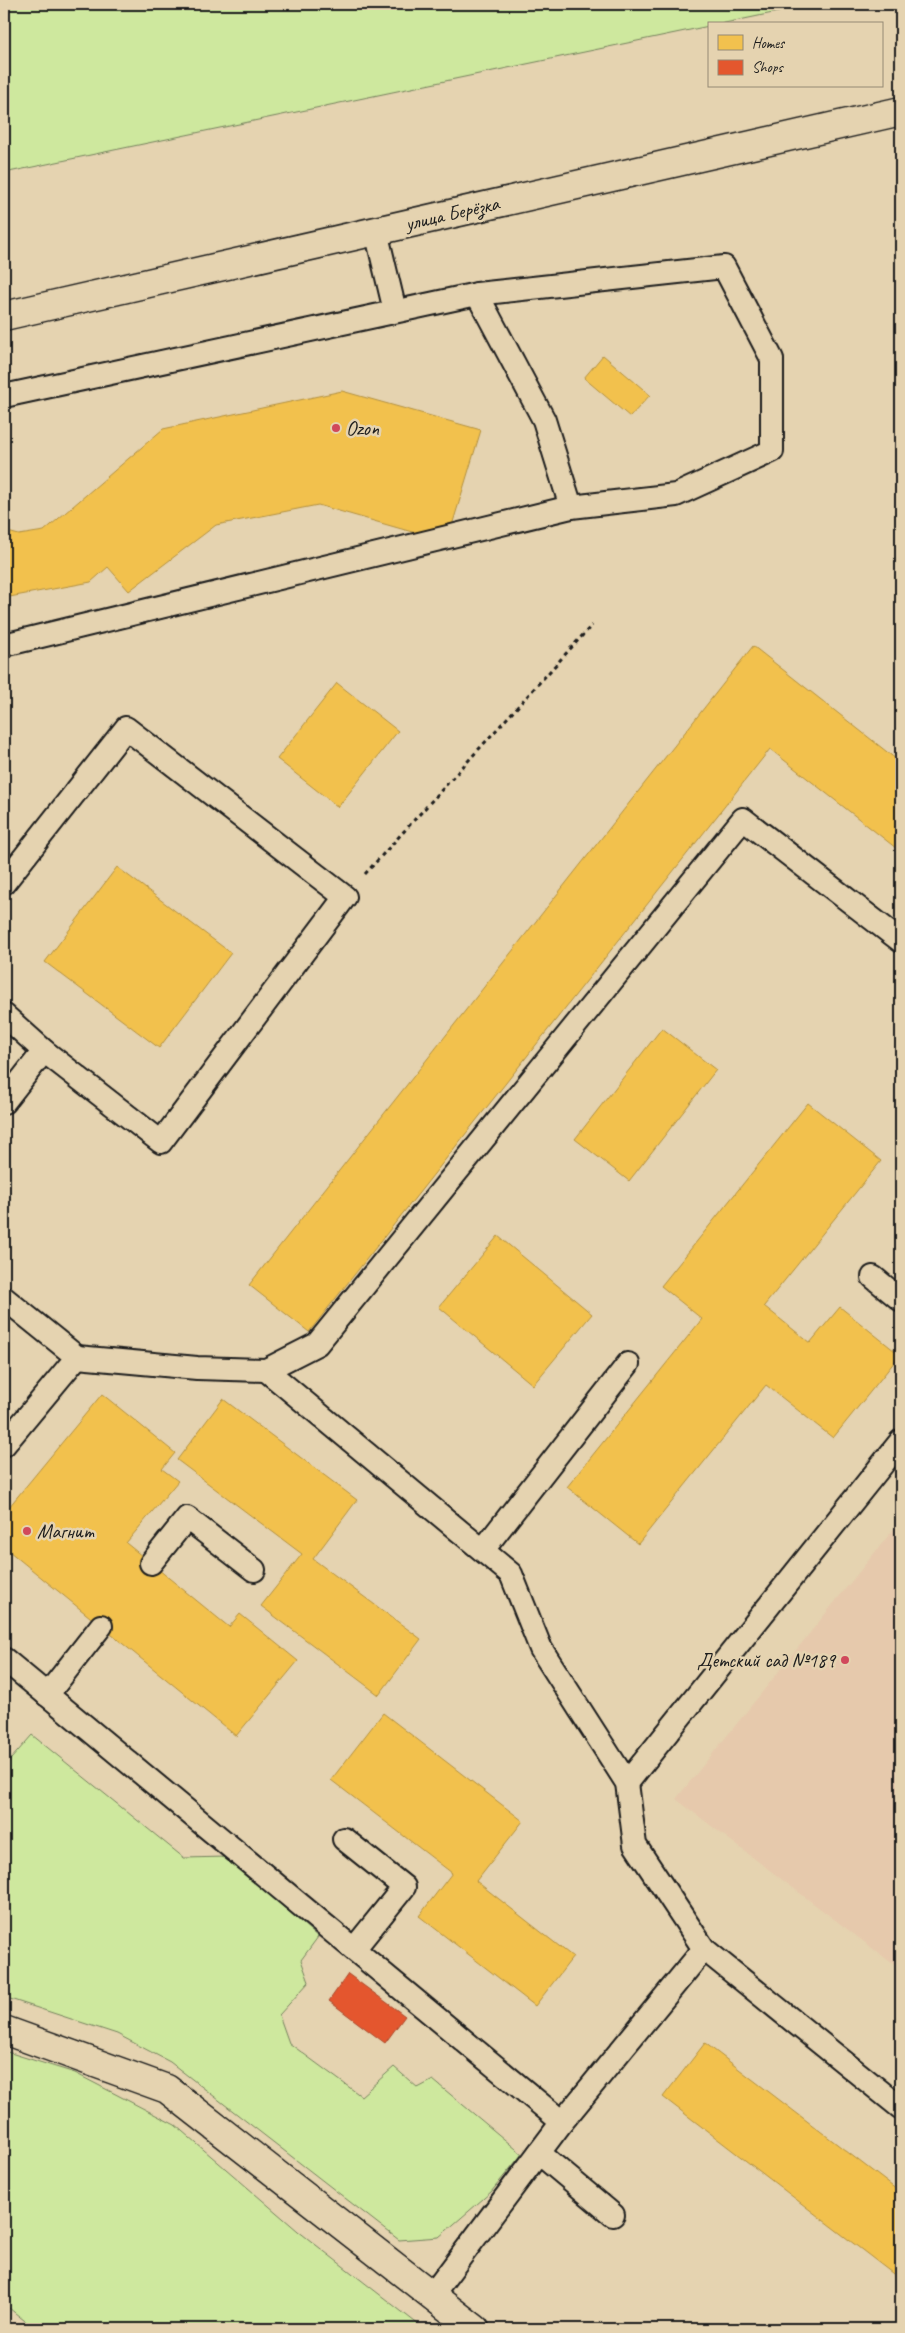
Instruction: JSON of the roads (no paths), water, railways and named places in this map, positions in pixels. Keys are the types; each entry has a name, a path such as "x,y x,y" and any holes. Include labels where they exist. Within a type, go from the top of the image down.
{"main road":[{"name":"улица Берёзка","path":"4,316 901,111"},
{"path":"4,2030 167,2089 475,2329"}],"lane":[{"path":"376,231 395,311"},
{"path":"4,396 477,294 724,268 772,360 772,451 676,495 571,507 4,645"},
{"path":"477,294 544,420 571,507"},
{"path":"4,883 126,728 345,897 161,1142 44,1051 4,1015"},
{"path":"4,1298 77,1357 196,1368 266,1370 318,1344 743,820 901,941"},
{"path":"4,1102 44,1051"},
{"path":"874,1277 901,1300"},
{"path":"4,1445 77,1357"},
{"path":"483,1550 628,1364"},
{"path":"266,1370 511,1574 541,1649 627,1783 636,1845 704,1949 901,2108"},
{"path":"627,1783 901,1441"},
{"path":"151,1563 187,1518 254,1570"},
{"path":"47,1695 101,1626"},
{"path":"4,1659 562,2122"},
{"path":"344,1838 404,1887 354,1949"},
{"path":"432,2295 562,2122 704,1949"},
{"path":"539,2153 613,2215"}],"place":[{"name":"Ozon","path":"336,428"},
{"name":"Магнит","path":"27,1531"},
{"name":"Детский сад №189","path":"845,1660"}]}
